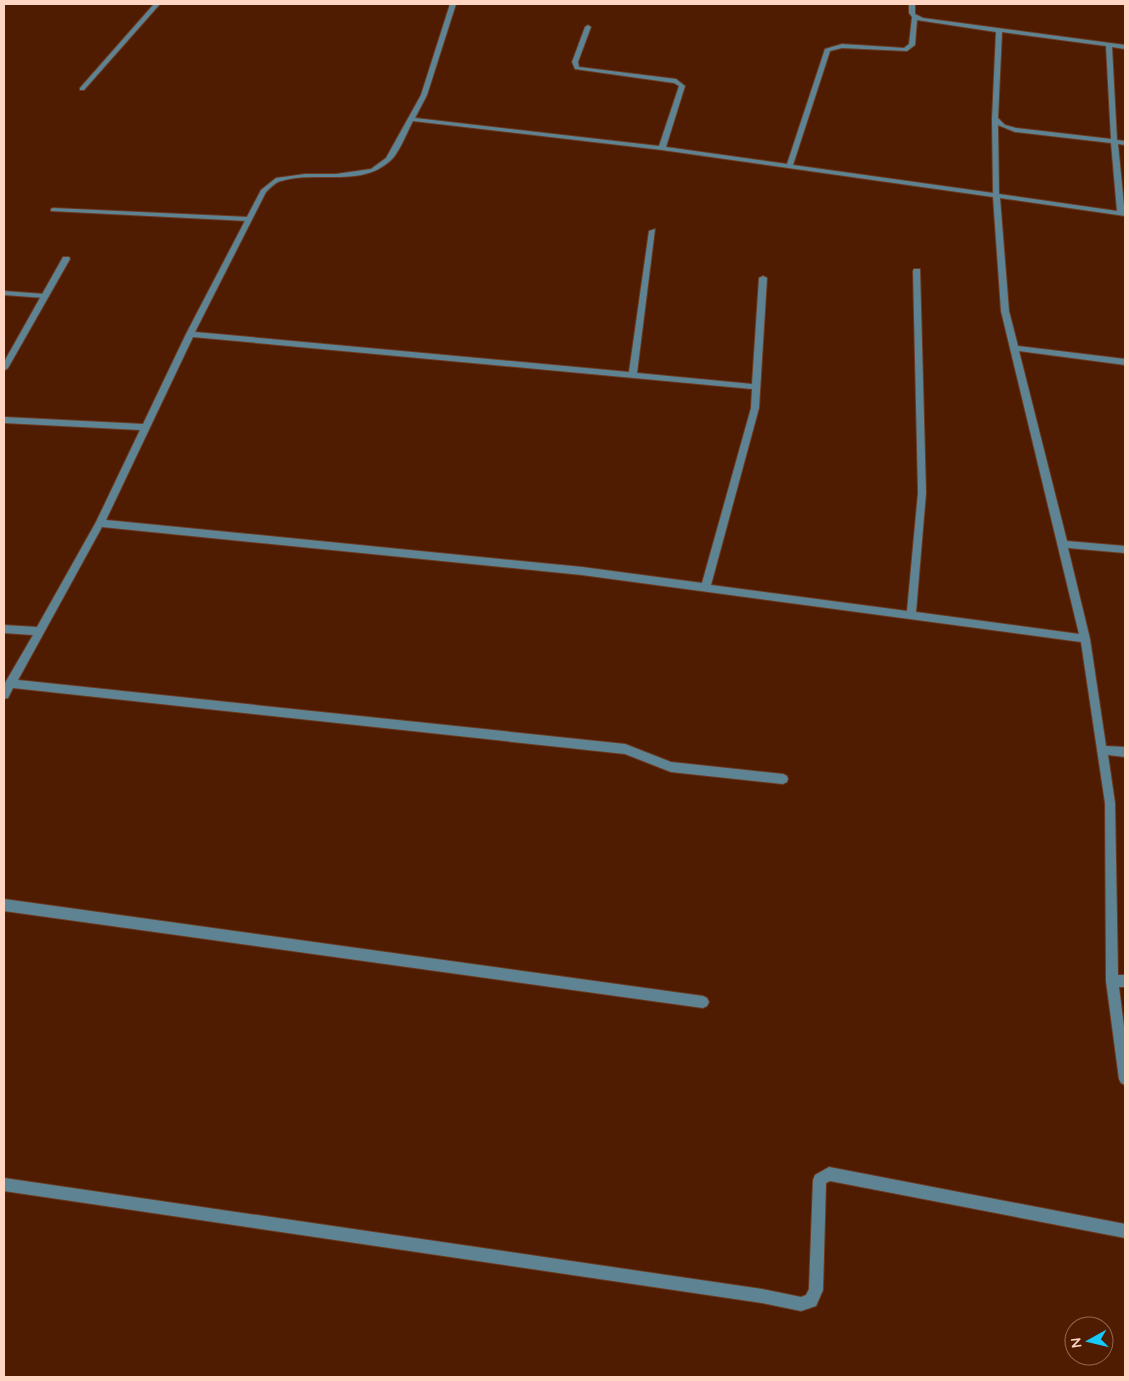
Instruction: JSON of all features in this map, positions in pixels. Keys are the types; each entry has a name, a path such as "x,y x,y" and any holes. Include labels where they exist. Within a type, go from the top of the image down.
{"street":[{"path":"82,89 157,4"},
{"path":"4,695 100,523 190,334 263,191 278,179 305,176 336,176 373,171 389,159 424,96 453,4"},
{"path":"788,168 827,50 842,46 906,50 912,46 914,18 911,14 912,4"},
{"path":"914,18 1125,47"},
{"path":"588,27 574,62 577,68 676,81 682,86 662,148"},
{"path":"998,30 995,119 996,196 1004,311 1064,544 1085,639 1110,803 1112,981 1125,1079"},
{"path":"410,119 662,148 788,168 1123,214 1114,141 1108,44"},
{"path":"995,119 1003,126 1015,130 1125,142"},
{"path":"53,210 248,220"},
{"path":"633,375 654,232"},
{"path":"4,368 66,259"},
{"path":"910,615 922,493 917,271"},
{"path":"705,588 755,408 763,278"},
{"path":"4,293 45,296"},
{"path":"190,334 756,387"},
{"path":"1014,348 1125,362"},
{"path":"4,420 145,427"},
{"path":"100,523 582,571 1085,639"},
{"path":"1064,544 1125,549"},
{"path":"4,629 40,631"},
{"path":"10,683 625,749 671,767 783,779"},
{"path":"1101,750 1125,752"},
{"path":"4,905 703,1002"},
{"path":"1112,981 1125,981"},
{"path":"4,1184 762,1296 801,1304 811,1301 816,1290 820,1180 829,1174 1125,1231"}]}
